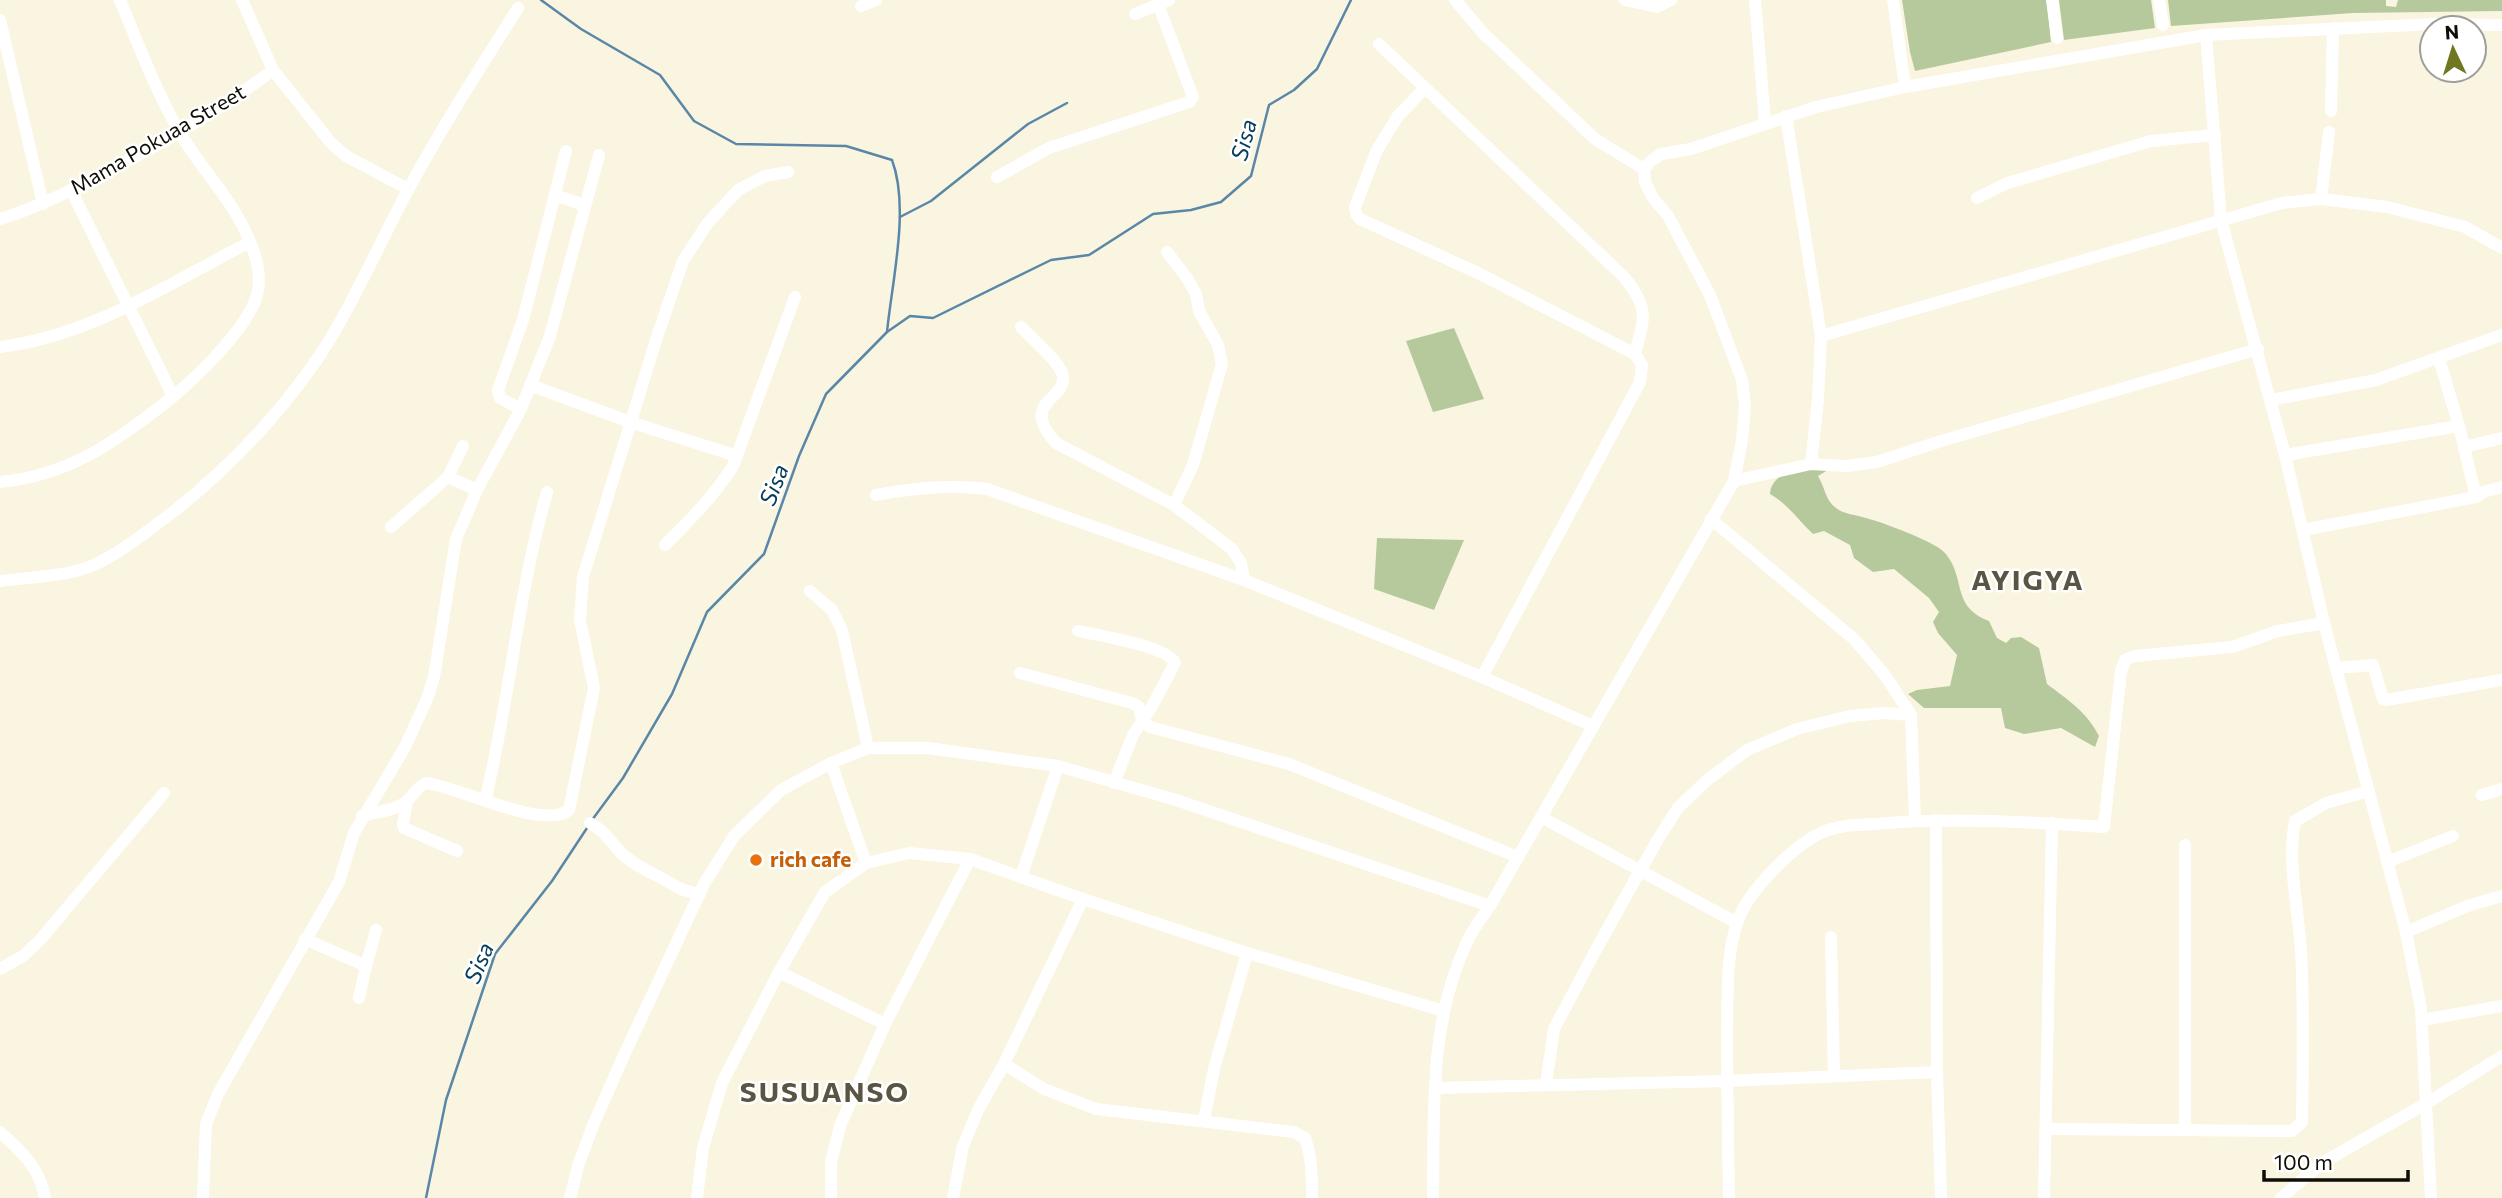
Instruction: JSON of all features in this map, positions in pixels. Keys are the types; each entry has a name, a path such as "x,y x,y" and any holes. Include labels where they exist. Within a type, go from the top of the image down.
{"street":[{"path":"0,482 68,467 139,423 222,351 257,295 258,276 250,242 236,214 179,132 153,83 120,0"},
{"path":"242,0 273,70 331,143 346,156 408,189"},
{"path":"861,6 876,0"},
{"path":"1455,0 1482,32 1595,139 1644,169"},
{"path":"1625,0 1657,6 1671,0"},
{"path":"1755,0 1765,123"},
{"path":"1893,0 1905,87"},
{"path":"2052,0 2057,38"},
{"path":"2160,0 2163,25"},
{"path":"997,177 1049,148 1189,102 1194,97 1163,2 1135,14"},
{"path":"0,580 66,573 96,564 152,528 223,470 276,414 319,356 408,189 458,102 518,8"},
{"path":"0,20 43,204"},
{"path":"1433,1198 1438,1049 1450,985 1468,939 1734,481 1745,406 1742,380 1710,295 1668,216 1653,198 1645,182 1644,169 1651,161 1661,154 1691,149 1786,116 1905,87 2206,35 2433,24 2502,25"},
{"path":"2331,111 2333,28"},
{"path":"2206,35 2221,220 2286,455 2324,623 2406,932 2422,1020 2431,1198"},
{"path":"1379,44 1625,278 1643,307 1643,320 1635,354"},
{"name":"Mama Pokuaa Street","path":"0,219 43,204 179,132 273,70"},
{"path":"1425,88 1398,116 1377,150 1355,207 1356,214 1360,219 1478,273 1635,354 1642,365 1640,382 1482,677"},
{"path":"1786,116 1821,336 1811,464"},
{"path":"2321,199 2329,132"},
{"path":"1977,198 2007,183 2151,141 2214,135"},
{"path":"522,409 500,398 498,390 523,320 566,151"},
{"path":"203,1198 206,1124 229,1071 339,883 362,816 405,747 428,699 434,677 456,539 477,490 522,409 550,336 599,155"},
{"path":"457,851 404,828 402,824 407,801 418,786 426,783 518,811 554,816 569,810 594,688 580,620 583,577 683,261 707,224 738,190 765,176 788,172"},
{"path":"71,190 173,396"},
{"path":"555,195 584,205"},
{"path":"1821,336 2282,203 2321,199 2387,207 2465,227 2502,248"},
{"path":"0,347 52,338 127,307 250,242"},
{"path":"1167,253 1196,294 1199,311 1218,345 1222,364 1193,464 1174,505"},
{"path":"665,545 720,486 737,456 795,297"},
{"path":"1021,327 1060,367 1063,375 1063,383 1044,406 1041,418 1044,430 1056,443 1174,505 1231,549 1241,563 1244,580"},
{"path":"2271,400 2376,380 2502,335"},
{"path":"1734,481 1811,464 1847,466 1877,462 2258,349"},
{"path":"2439,359 2476,497"},
{"path":"530,385 630,422 737,456"},
{"path":"2286,455 2459,426"},
{"path":"2464,447 2502,438"},
{"path":"391,527 447,477 463,446"},
{"path":"447,477 477,490"},
{"path":"876,495 906,489 942,487 987,489 1244,580 1482,677 1593,726"},
{"path":"2303,530 2476,497 2483,492 2502,487"},
{"path":"485,801 504,713 534,539 547,492"},
{"path":"1711,519 1854,639 1884,674 1911,715 1915,820"},
{"path":"810,592 832,610 842,630 868,748"},
{"path":"1729,1198 1729,964 1737,923 1744,907 1771,872 1823,832 1843,827 1936,820 2104,827 2121,671 2125,660 2135,656 2232,647 2278,631 2324,623"},
{"path":"1078,631 1120,640 1170,655 1174,659 1174,668 1133,735 1114,783"},
{"path":"2336,668 2373,665 2383,699 2386,700 2502,680"},
{"path":"1020,673 1132,702 1139,706 1142,720 1150,727 1289,764 1518,857"},
{"path":"1546,1084 1554,1029 1640,871 1678,808 1706,781 1747,750 1797,729 1850,716 1884,713 1911,715"},
{"path":"570,1198 594,1123 700,894 734,836 781,790 831,763 868,748 928,748 1058,766 1176,800 1490,905"},
{"path":"831,763 866,863"},
{"path":"1021,877 1058,766"},
{"path":"2482,794 2502,789"},
{"path":"2046,1129 2292,1131 2302,1122 2304,1038 2301,948 2291,844 2295,821 2326,803 2369,790"},
{"path":"0,969 23,956 40,940 164,793"},
{"path":"362,816 407,801"},
{"path":"1541,817 1737,923"},
{"path":"1936,820 1937,1072 1941,1198"},
{"path":"590,823 602,831 622,855 637,865 683,890 700,894"},
{"path":"2045,1198 2052,824"},
{"path":"2387,862 2453,836"},
{"path":"2185,845 2185,1129"},
{"path":"697,1198 703,1148 722,1083 824,892 866,863 909,853 970,859 1247,953 1444,1011"},
{"path":"831,1198 831,1163 840,1126 885,1024 970,859"},
{"path":"2406,932 2470,905 2502,897"},
{"path":"953,1198 963,1146 978,1110 1004,1064 1083,899"},
{"path":"359,998 376,930"},
{"path":"1832,937 1834,1076"},
{"path":"305,939 366,966"},
{"path":"1204,1120 1214,1069 1247,953"},
{"path":"779,972 885,1024"},
{"path":"2422,1020 2502,1006"},
{"path":"2281,1198 2322,1163 2502,1056"},
{"path":"1004,1064 1044,1089 1096,1109 1294,1132 1306,1138 1312,1198"},
{"path":"1435,1088 1727,1081 1937,1072"},
{"path":"0,1132 15,1145 38,1173 45,1198"}],"green space":[{"path":"1902,0 2047,0 2051,42 1915,71"},
{"path":"2059,0 2151,0 2155,28 2064,40"},
{"path":"2168,0 2386,0 2386,6 2396,7 2398,0 2502,0 2502,11 2353,13 2171,26"},
{"path":"1454,328 1484,399 1433,412 1406,341"},
{"path":"1804,467 1831,468 1818,476 1832,505 1839,510 1908,533 1944,552 1955,571 1964,599 1977,615 1989,621 1997,638 2006,643 2011,638 2021,637 2039,648 2047,684 2089,720 2099,736 2095,747 2061,728 2024,734 2005,728 2001,708 1924,708 1908,694 1917,690 1950,686 1957,655 1938,633 1933,622 1939,612 1929,598 1894,569 1873,572 1854,558 1850,545 1824,531 1813,534 1788,507 1770,494 1778,479"},
{"path":"1377,538 1464,540 1434,610 1374,589"}],"waterway":[{"path":"541,0 581,29 660,75 694,121 736,144 846,146 892,160 900,200 900,222 887,332"},
{"name":"Sisa","path":"592,820 623,778 672,694 707,612 764,554 799,456 826,394 887,332 910,316 933,318 1051,260 1089,255 1153,214 1191,210 1221,202 1251,176 1269,105 1294,90 1317,69 1351,0"},
{"path":"900,217 931,201 1028,124 1067,103"},
{"name":"Sisa","path":"426,1198 446,1100 495,954 552,881 589,825"}],"place":[{"name":"rich cafe","path":"756,860"}],"district":[{"name":"AYIGYA","path":"2028,580"},
{"name":"SUSUANSO","path":"825,1092"}]}
